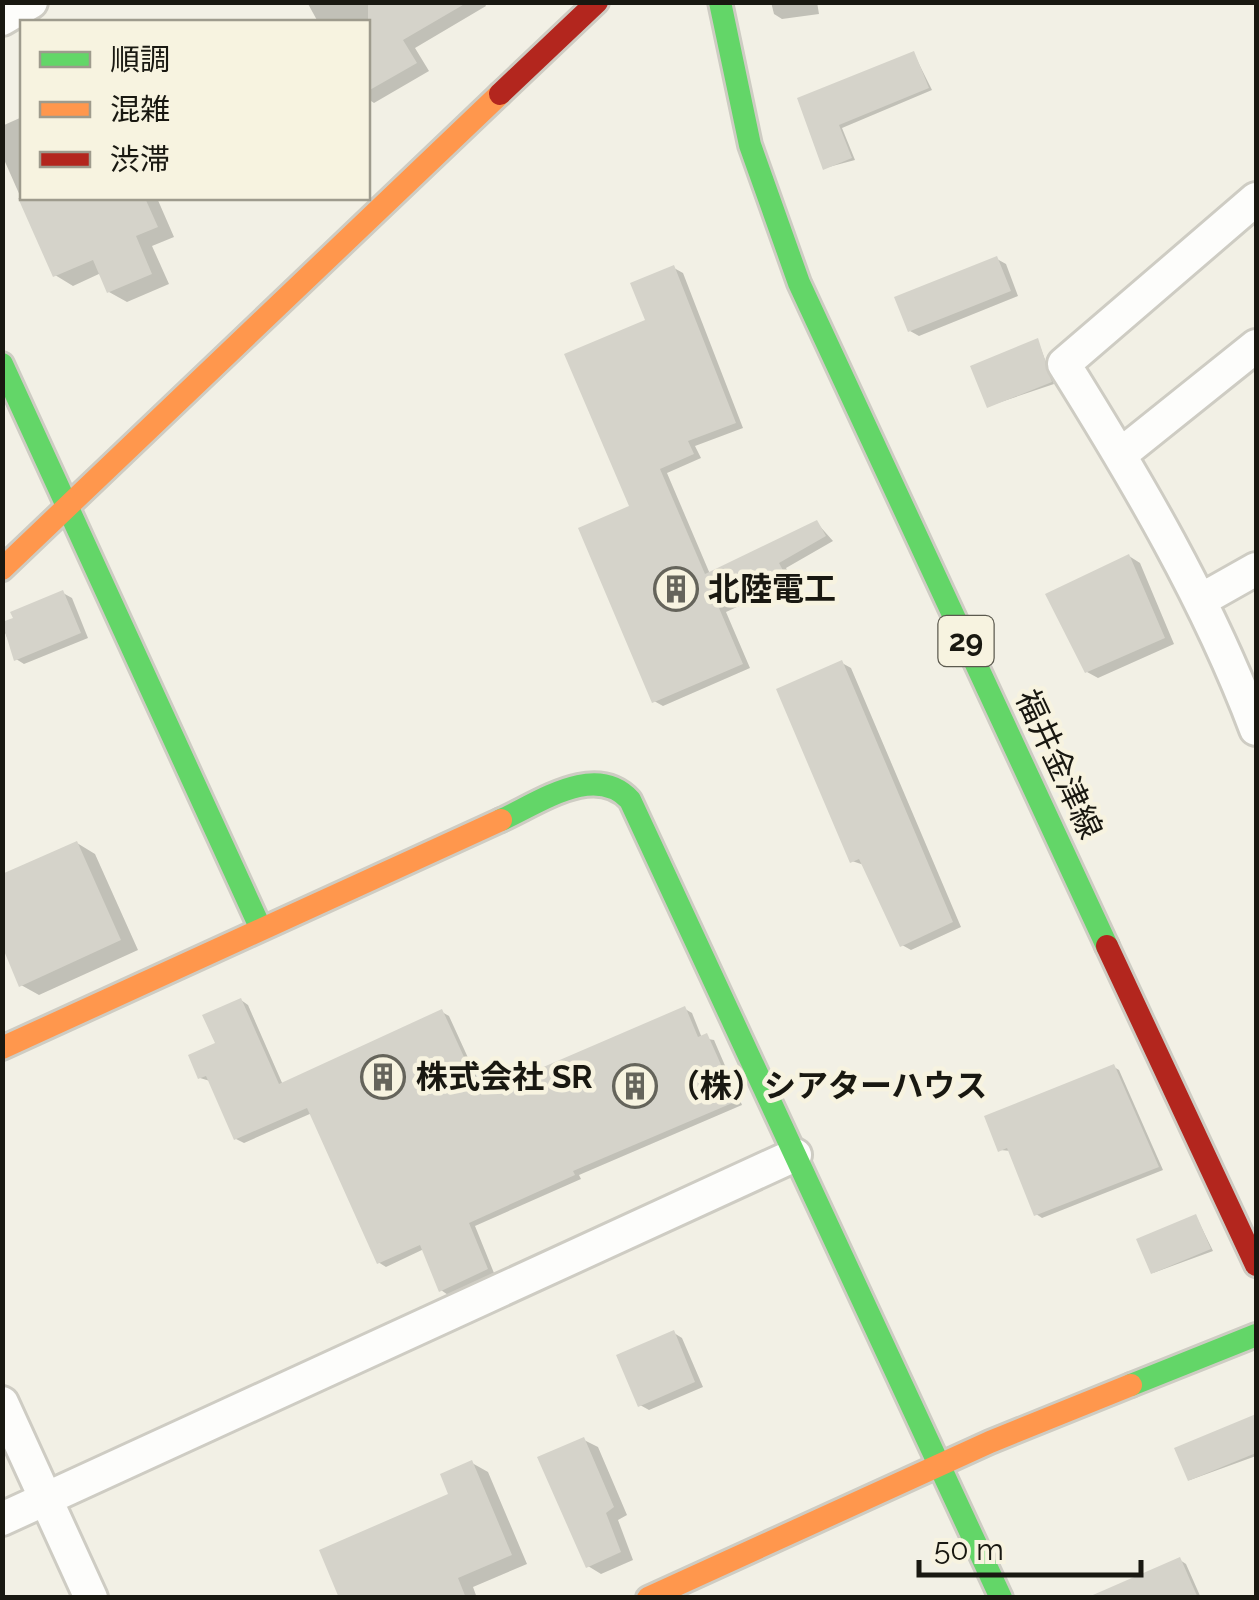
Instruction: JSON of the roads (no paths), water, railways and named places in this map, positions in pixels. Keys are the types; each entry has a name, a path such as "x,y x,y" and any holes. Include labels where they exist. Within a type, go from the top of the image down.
{"street":[{"path":"2,19 31,2"},
{"path":"2,569 597,2"},
{"name":"福井金津線","path":"720,2 734,76 765,193 799,283 1256,1265"},
{"path":"1256,198 1064,364 1120,454 1222,638 1256,729"},
{"path":"1120,454 1256,346"},
{"path":"2,364 260,927"},
{"path":"1201,600 1256,569"},
{"path":"2,1048 260,927 580,785 602,780 617,785 630,800 1001,1598"},
{"path":"2,1519 794,1155"},
{"path":"648,1598 939,1465 1256,1335"},
{"path":"2,1403 91,1598"}],"place":[{"name":"北陸電工","path":"676,589"},
{"name":"株式会社 SR","path":"383,1077"},
{"name":"（株）シアターハウス","path":"635,1086"}]}
